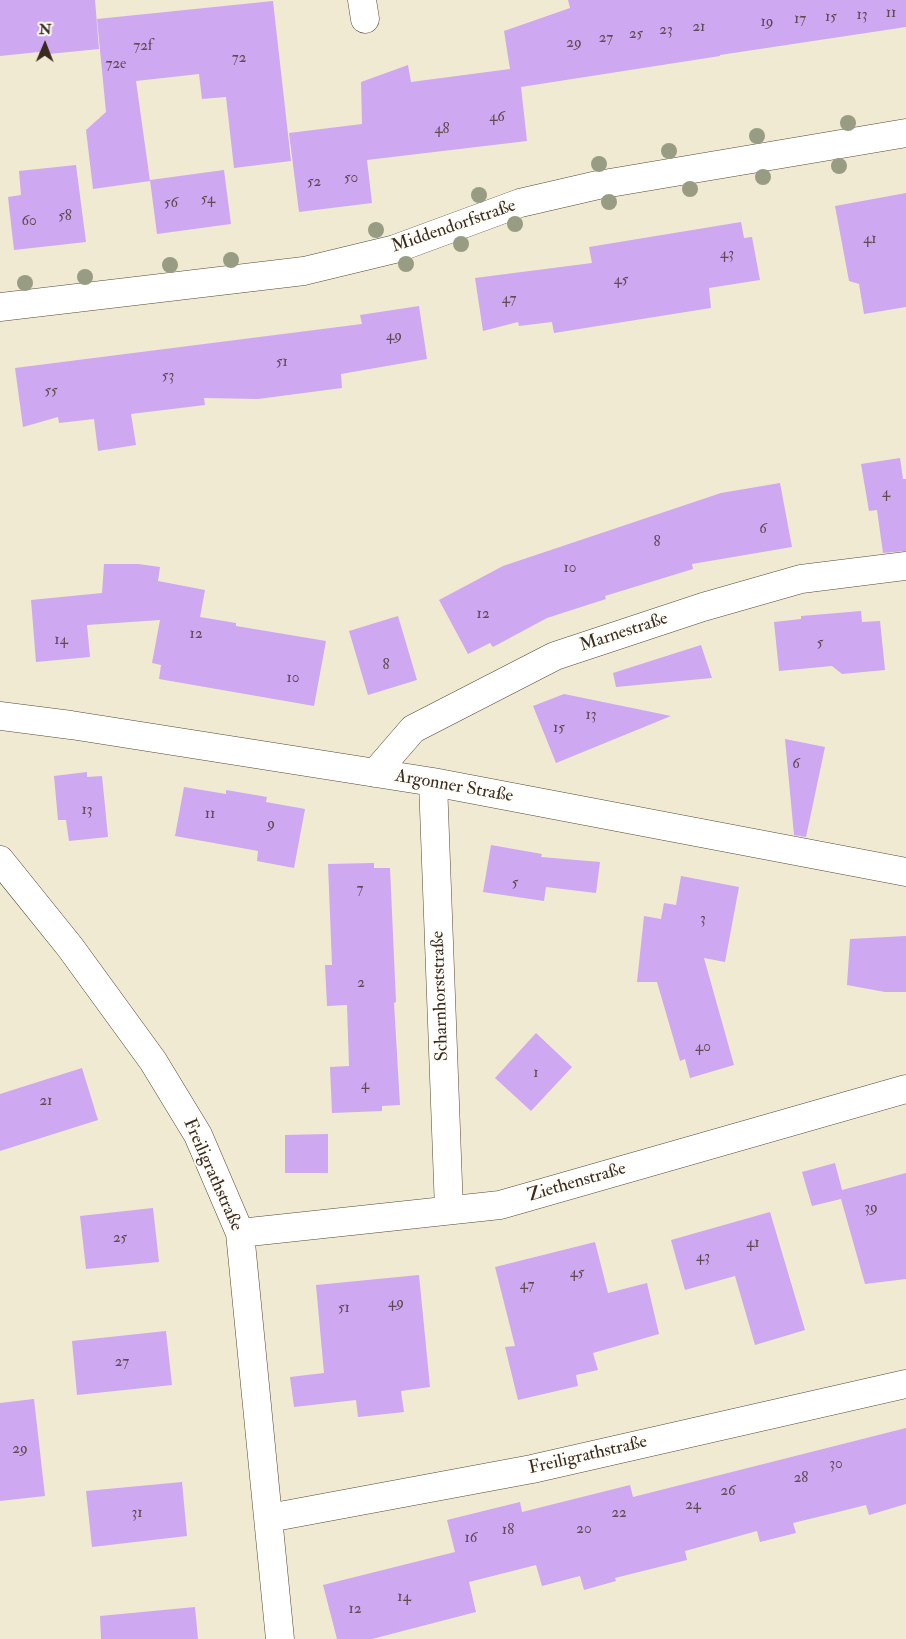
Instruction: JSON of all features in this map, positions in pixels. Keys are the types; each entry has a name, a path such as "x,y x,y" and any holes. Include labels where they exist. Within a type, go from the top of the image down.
{"street":[{"name":"Middendorfstraße","path":"0,307 304,271 395,249 520,204 598,185 906,133"},
{"name":"Marnestraße","path":"375,773 414,729 555,656 703,606 801,579 906,566"},
{"name":"Argonner Straße","path":"0,716 71,724 433,782 906,872"},
{"name":"Scharnhorststraße","path":"433,782 449,1210"},
{"name":"Freiligrathstraße","path":"0,860 70,947 153,1061 198,1135 240,1233 280,1639"},
{"name":"Ziethenstraße","path":"240,1233 500,1205 906,1089"},
{"name":"Freiligrathstraße","path":"269,1518 532,1470 906,1384"}],"building":[{"path":"0,0 95,0 99,49 39,55 39,52 0,56"},
{"path":"568,0 906,0 906,27 521,87 527,141 367,160 372,203 299,212 289,133 362,124 361,82 408,65 411,82 510,69 504,31 570,8"},
{"path":"273,1 291,161 234,168 226,97 202,99 199,74 136,81 150,181 93,189 86,130 106,112 97,19"},
{"path":"76,165 86,242 14,250 8,197 21,195 19,171"},
{"path":"224,170 231,224 157,234 150,180"},
{"path":"906,193 906,307 864,314 859,284 849,281 835,206"},
{"path":"741,222 744,238 752,237 760,280 709,288 711,308 554,333 552,322 519,326 518,322 483,331 475,278 592,263 589,247"},
{"path":"419,306 427,359 341,374 342,388 258,399 204,398 205,405 131,414 136,445 98,451 94,419 59,423 58,417 23,427 15,368 362,324 360,315"},
{"path":"900,458 903,479 906,479 906,551 883,553 877,510 869,511 861,464"},
{"path":"780,483 792,547 692,564 693,569 605,596 606,599 547,618 493,647 490,643 468,654 439,600 503,566 721,493"},
{"path":"104,564 138,564 160,567 158,581 205,590 200,617 236,623 236,626 326,641 314,706 159,679 161,665 152,663 160,620 87,625 90,657 36,662 31,600 102,593"},
{"path":"861,611 862,622 880,621 885,670 842,674 832,666 779,671 774,622 801,619 801,616"},
{"path":"398,616 417,680 368,695 349,631"},
{"path":"701,645 712,678 616,687 613,673"},
{"path":"564,694 671,716 556,763 533,706"},
{"path":"785,739 825,747 806,837 794,835"},
{"path":"87,772 87,777 102,776 108,837 69,841 66,820 58,820 54,776"},
{"path":"184,787 226,794 226,790 267,797 266,802 305,809 294,868 257,861 258,851 175,836"},
{"path":"491,845 542,854 541,857 600,862 596,893 546,887 544,901 483,892"},
{"path":"374,863 374,868 390,868 396,1002 394,1003 400,1105 382,1106 382,1111 332,1113 330,1067 349,1066 347,1005 327,1006 325,965 332,965 328,864"},
{"path":"681,876 739,887 725,962 704,958 734,1065 690,1078 685,1059 680,1061 657,982 637,982 644,916 661,919 664,903 676,905"},
{"path":"906,936 906,992 885,992 847,985 850,939"},
{"path":"536,1033 572,1067 531,1111 495,1078"},
{"path":"82,1068 98,1120 0,1151 0,1094"},
{"path":"328,1134 328,1173 285,1173 285,1135"},
{"path":"835,1163 842,1190 906,1173 906,1279 865,1284 841,1199 812,1206 802,1172"},
{"path":"153,1208 159,1262 86,1269 80,1216"},
{"path":"770,1212 805,1330 755,1345 735,1276 685,1290 671,1240"},
{"path":"595,1242 608,1293 647,1283 659,1334 593,1353 598,1370 576,1375 578,1386 518,1400 505,1347 515,1346 495,1267"},
{"path":"419,1275 430,1387 401,1391 404,1412 358,1417 356,1400 294,1407 290,1377 324,1373 316,1285"},
{"path":"166,1331 172,1385 77,1395 72,1341"},
{"path":"34,1399 45,1496 0,1501 0,1403"},
{"path":"906,1428 906,1504 869,1515 866,1505 793,1523 796,1533 760,1542 757,1531 685,1551 687,1560 615,1578 616,1581 584,1590 580,1576 542,1586 536,1565 469,1582 476,1612 372,1639 337,1639 323,1585 455,1552 447,1520 520,1502 522,1512 630,1485 633,1497"},
{"path":"182,1482 187,1536 92,1547 86,1491"},
{"path":"195,1607 198,1639 101,1639 100,1616"}]}
